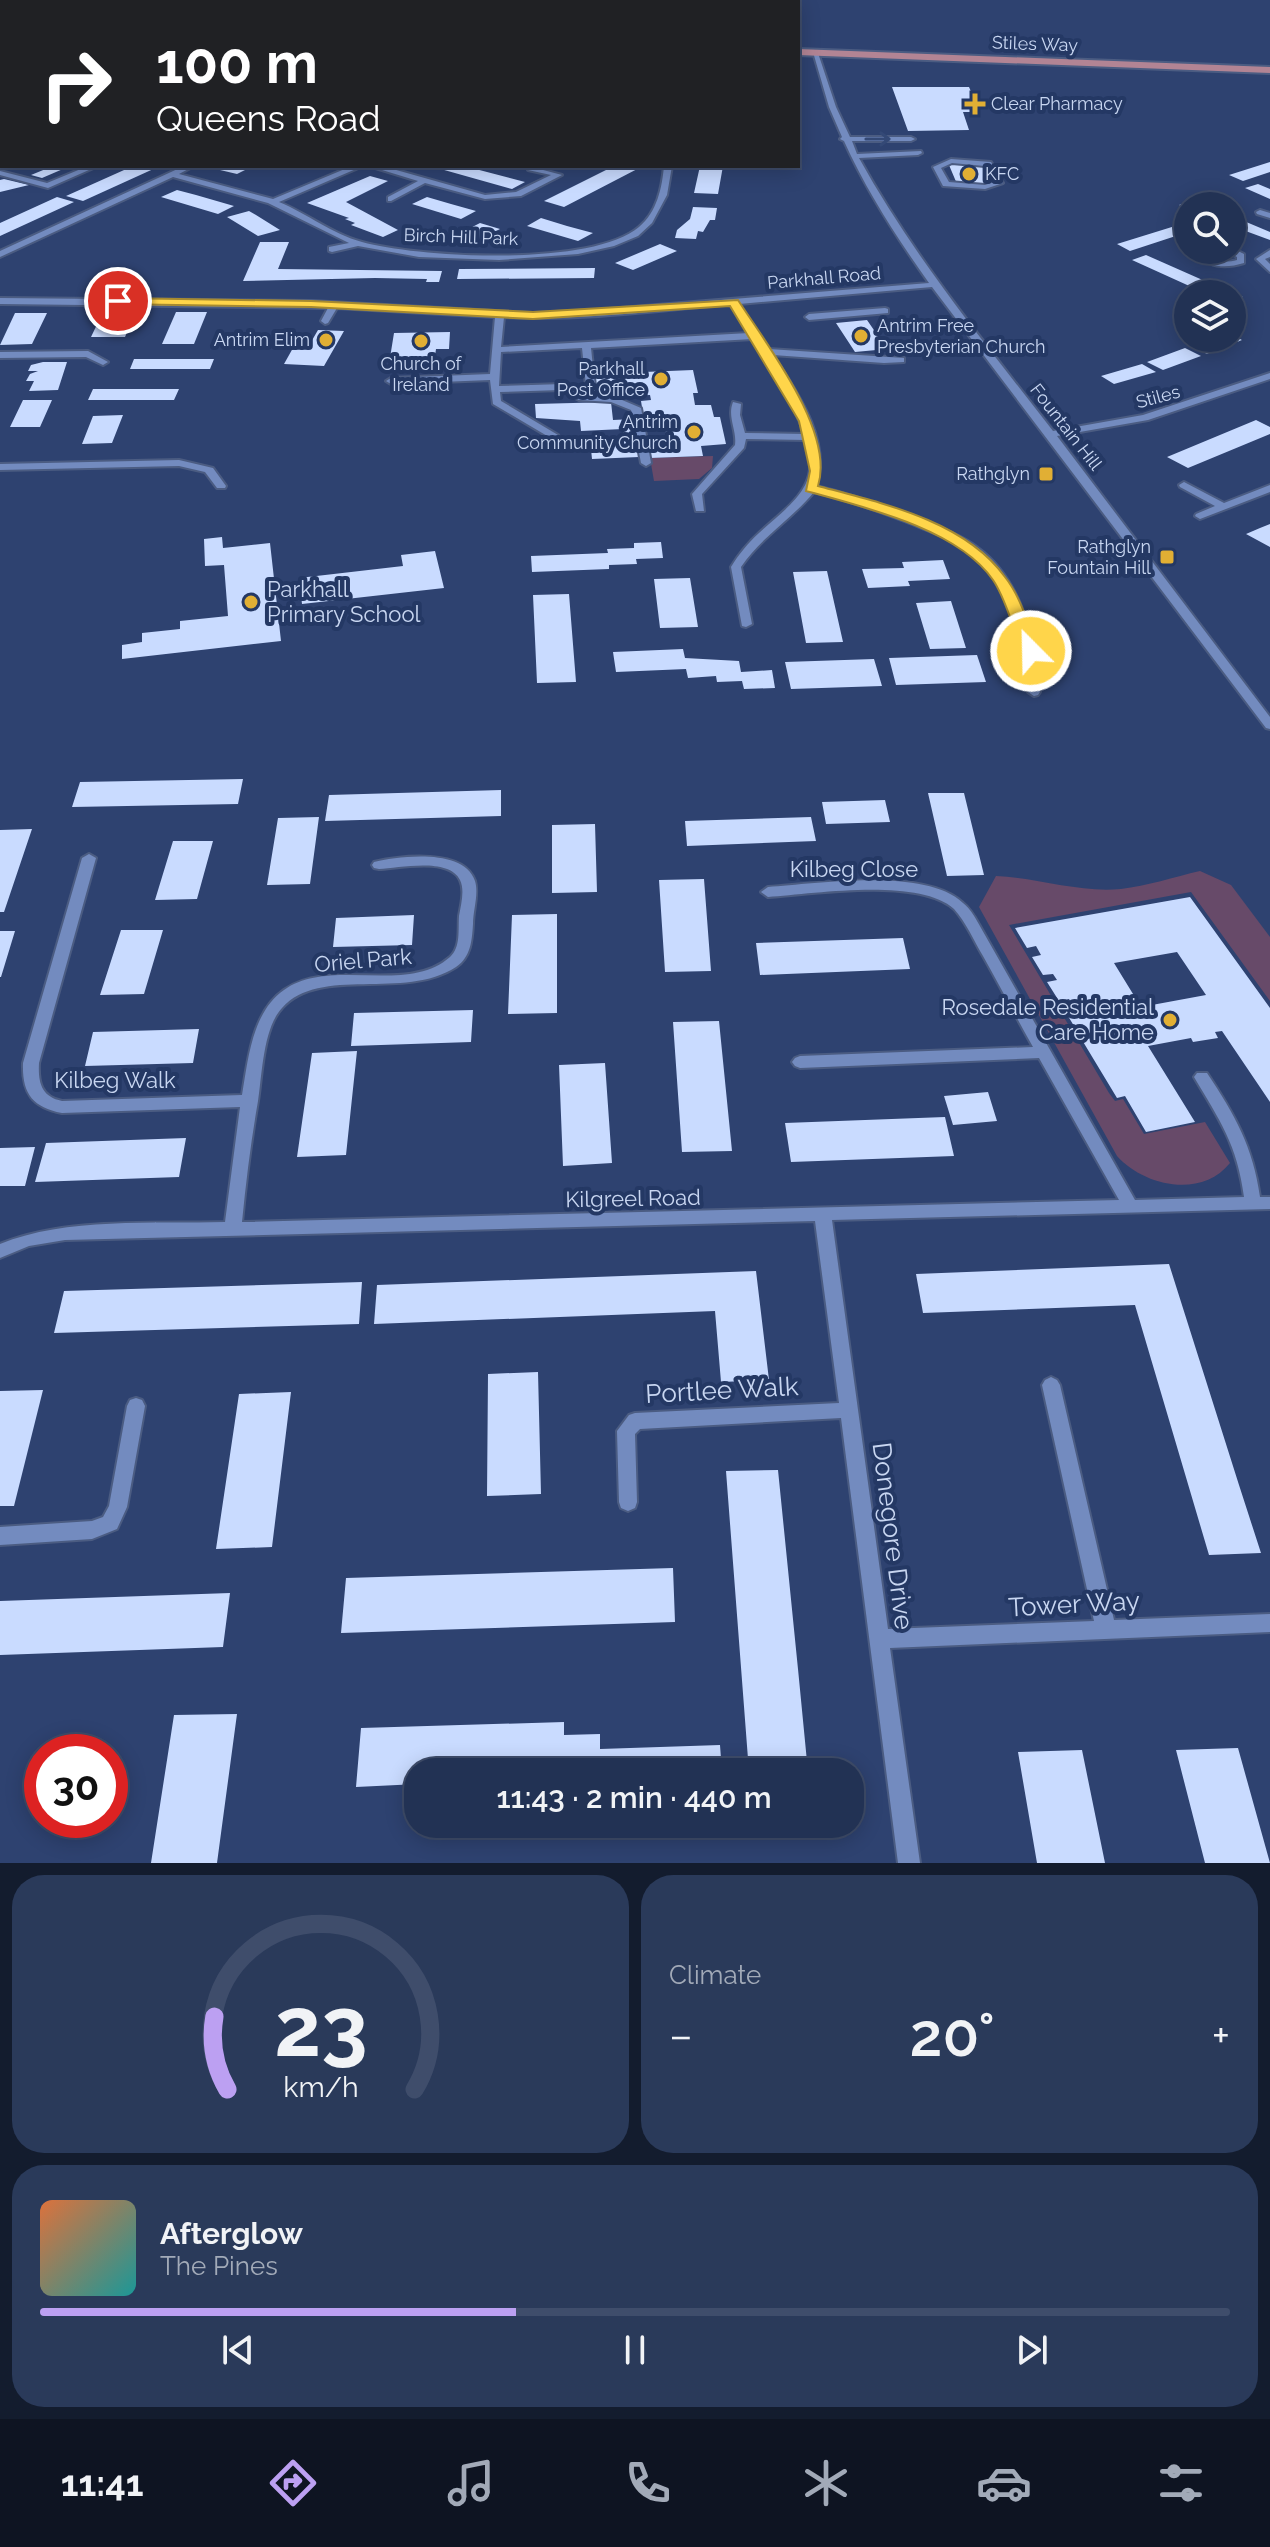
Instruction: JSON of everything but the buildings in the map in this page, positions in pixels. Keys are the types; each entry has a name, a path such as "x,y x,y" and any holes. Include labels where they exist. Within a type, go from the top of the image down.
{"main road":[{"name":"Stiles Way","path":"800,52 1270,70"}],"street":[{"name":"Fountain Hill","path":"815,53 844,139 931,285 1050,434 1270,725"},
{"path":"844,139 911,139"},
{"path":"853,156 918,153"},
{"path":"970,161 988,164 1000,182 972,187 944,182 937,167 939,164 970,161"},
{"path":"0,173 48,186 89,168"},
{"path":"0,254 185,168"},
{"path":"272,202 354,168"},
{"path":"380,168 477,196 494,197 518,194 558,175 531,168"},
{"name":"Birch Hill Park","path":"171,174 272,202 359,244 398,252 450,256 555,254 608,246 636,234 651,220 662,199 668,168"},
{"path":"391,199 423,181"},
{"path":"1260,212 1270,216"},
{"path":"332,249 359,244"},
{"path":"1260,260 1270,253"},
{"path":"1246,258 1260,260 1270,269"},
{"name":"Parkhall Road","path":"0,301 334,305 500,315 581,314 931,285"},
{"path":"831,294 847,314"},
{"path":"734,303 801,409 816,471 811,488 747,549 736,567 746,624"},
{"path":"325,321 334,305"},
{"path":"809,317 885,311"},
{"path":"500,315 494,399 500,406 554,437"},
{"path":"496,350 753,336"},
{"path":"586,345 592,399"},
{"path":"764,352 799,352 853,361 901,360"},
{"path":"0,355 88,354 103,362"},
{"name":"Stiles","path":"1050,434 1157,415 1270,376"},
{"path":"391,381 494,377"},
{"path":"495,389 563,387 582,398 612,399 636,408 646,463"},
{"path":"700,509 697,494 740,446 742,436 733,413 736,404"},
{"path":"742,436 810,437"},
{"path":"0,467 187,464 212,472 221,486"},
{"path":"1184,485 1224,507"},
{"path":"811,488 864,503 975,550 1001,580 1031,651 1034,692"},
{"path":"1200,516 1270,488"},
{"name":"Kilbeg Walk","path":"89,858 31,1063 30,1080 36,1095 48,1105 62,1107 250,1101"},
{"name":"Oriel Park","path":"233,1227 250,1101 265,1025 271,1010 287,994 329,982 427,977 451,964 461,954 468,889 463,872 443,863 379,865"},
{"name":"Kilbeg Close","path":"768,892 906,887 949,899 966,914 1131,1207"},
{"path":"800,1062 1045,1052"},
{"path":"1202,1077 1236,1130 1261,1203"},
{"name":"Kilgreel Road","path":"0,1251 27,1240 65,1233 1261,1203"},
{"name":"Donegore Drive","path":"823,1216 909,1863"},
{"path":"1051,1385 1106,1628"},
{"path":"0,1536 92,1530 110,1523 118,1507 136,1406"},
{"name":"Portlee Walk","path":"628,1502 626,1431 635,1421 850,1410"},
{"name":"Tower Way","path":"880,1639 1270,1623"}],"shaded area":[{"path":"713,456 712,468 699,479 654,481 650,458"},
{"path":"1200,871 1231,885 1270,937 1270,1001 1191,892 1009,925 1109,1093 1115,1101 1123,1099 1144,1134 1205,1122 1230,1163 1218,1174 1189,1185 1157,1181 1142,1175 1117,1156 979,907 996,876 1105,890 1141,886"}],"place":[{"name":"Clear Pharmacy","path":"975,104"},
{"name":"KFC","path":"969,174"},
{"name":"Antrim Free Presbyterian Church","path":"861,336"},
{"name":"Antrim Elim","path":"326,340"},
{"name":"Church of Ireland","path":"421,341"},
{"name":"Parkhall Post Office","path":"661,379"},
{"name":"Antrim Community Church","path":"694,432"},
{"name":"Rathglyn","path":"1046,474"},
{"name":"Rathglyn Fountain Hill","path":"1167,557"},
{"name":"Parkhall Primary School","path":"251,602"},
{"name":"Rosedale Residential Care Home","path":"1170,1020"}],"route":[{"path":"118,301 311,304 533,316 734,303 806,421 815,455 816,471 811,488 864,503 958,540 975,550 1001,580 1031,651"}]}
